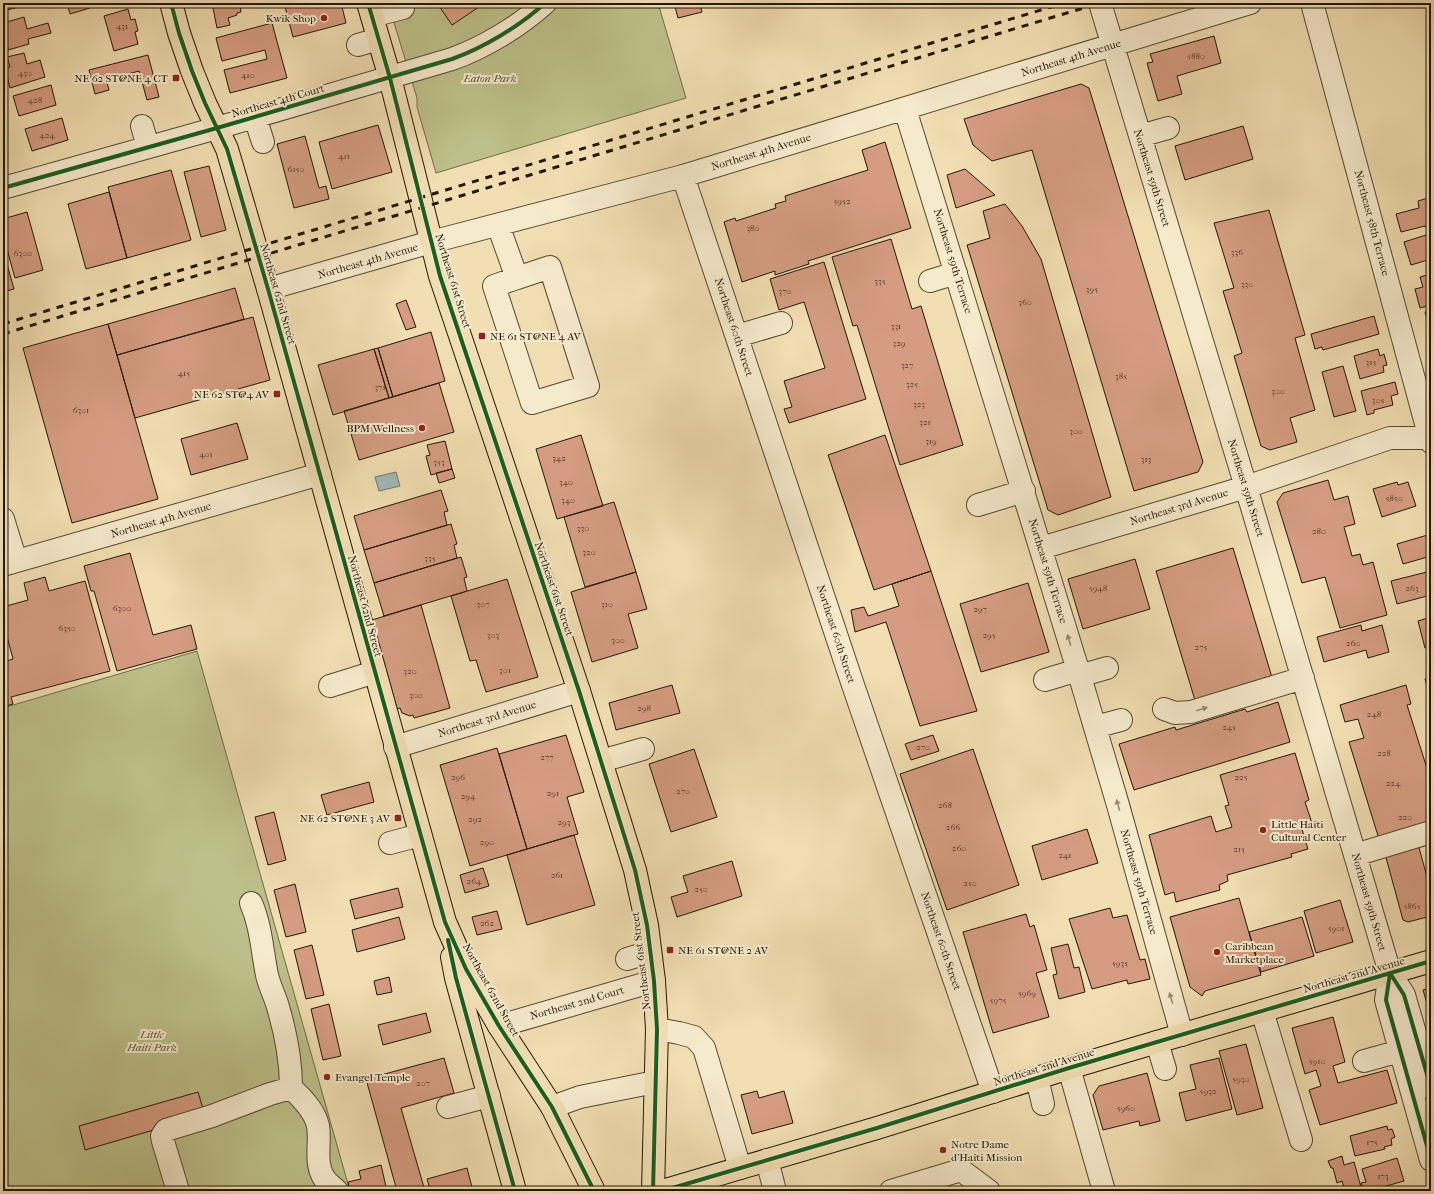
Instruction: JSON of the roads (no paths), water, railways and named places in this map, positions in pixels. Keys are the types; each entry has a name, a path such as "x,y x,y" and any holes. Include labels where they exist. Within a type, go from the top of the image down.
{"main road":[{"name":"Northeast 62nd Street","path":"171,3 179,33 192,71 205,103 227,149 268,289 445,922 466,968 499,1026 552,1107 594,1191"},
{"name":"Northeast 61st Street","path":"370,9 368,42 390,78 440,276 579,691 601,761 607,802 635,870 647,925 654,981 657,1029 653,1191"},
{"path":"445,922 456,978 515,1191"},
{"name":"Northeast 2nd Avenue","path":"662,1191 877,1128 1157,1042 1431,962"}],"street":[{"path":"370,9 404,8 402,3"},
{"name":"Northeast 4th Court","path":"4,184 217,128 452,60 479,48 523,20 545,3"},
{"name":"Northeast 59th Street","path":"1100,3 1246,487 1390,973 1404,995 1428,1065 1431,1088"},
{"name":"Northeast 4th Avenue","path":"268,289 431,242 683,176 1250,3"},
{"name":"Northeast 58th Terrace","path":"1312,3 1431,439"},
{"name":"Northeast 59th Terrace","path":"905,109 1024,491 1118,806 1182,1035"},
{"path":"255,117 263,142"},
{"path":"142,126 148,147"},
{"path":"1140,136 1168,128"},
{"name":"Northeast 60th Street","path":"683,176 860,707 993,1092"},
{"path":"498,225 516,278"},
{"path":"550,268 588,386 532,403 494,286 516,278 550,268"},
{"path":"930,280 956,273"},
{"path":"737,336 781,323"},
{"name":"Northeast 3rd Avenue","path":"1041,548 1246,487 1390,438 1431,439"},
{"name":"Northeast 4th Avenue","path":"10,563 320,474"},
{"path":"978,505 1024,491"},
{"path":"3,519 10,563"},
{"path":"1045,680 1107,668"},
{"path":"330,686 374,672"},
{"path":"1164,709 1175,712 1191,712 1302,678"},
{"name":"Northeast 3rd Avenue","path":"395,747 579,691"},
{"path":"1094,727 1122,720"},
{"path":"601,761 643,749"},
{"path":"1355,855 1431,832"},
{"path":"390,843 420,835"},
{"path":"251,903 260,933 268,979 278,1007 287,1043 291,1065 291,1088 302,1098 314,1116 318,1126 318,1157 320,1170 324,1178 337,1191"},
{"path":"627,959 650,952"},
{"name":"Northeast 59th Street","path":"1390,973 1386,1000 1431,1160"},
{"name":"Northeast 2nd Court","path":"499,1026 654,981"},
{"path":"1262,1011 1301,1140"},
{"path":"657,1029 679,1032 694,1037 704,1048 740,1168"},
{"path":"1157,1042 1165,1070"},
{"path":"1364,1061 1400,1051"},
{"path":"1070,1068 1104,1191"},
{"path":"1037,1078 1043,1104"},
{"path":"552,1107 580,1097 656,1082"},
{"path":"178,1191 162,1136 166,1130 212,1116 270,1094 291,1088"},
{"path":"448,1107 489,1096"},
{"path":"767,1160 776,1191"},
{"path":"891,1191 961,1170 989,1191"}],"water":[{"path":"396,472 400,486 379,491 375,477"}],"railway":[{"path":"3,324 1064,3"},
{"path":"3,334 1100,3"}],"place":[{"name":"Kwik Shop","path":"324,18"},
{"name":"NE 62 ST@NE 4 CT","path":"176,78"},
{"name":"NE 61 ST@NE 4 AV","path":"482,336"},
{"name":"NE 62 ST@4 AV","path":"277,394"},
{"name":"BPM Wellness","path":"422,428"},
{"name":"NE 62 ST@NE 3 AV","path":"398,818"},
{"name":"Little Haiti Cultural Center","path":"1263,830"},
{"name":"NE 61 ST@NE 2 AV","path":"670,950"},
{"name":"Caribbean Marketplace","path":"1217,952"},
{"name":"Evangel Temple","path":"327,1077"},
{"name":"Notre Dame d'Haiti Mission","path":"943,1150"}],"park label":[{"name":"Eaton Park","path":"490,78"},
{"name":"Little Haiti Park","path":"152,1040"}]}
